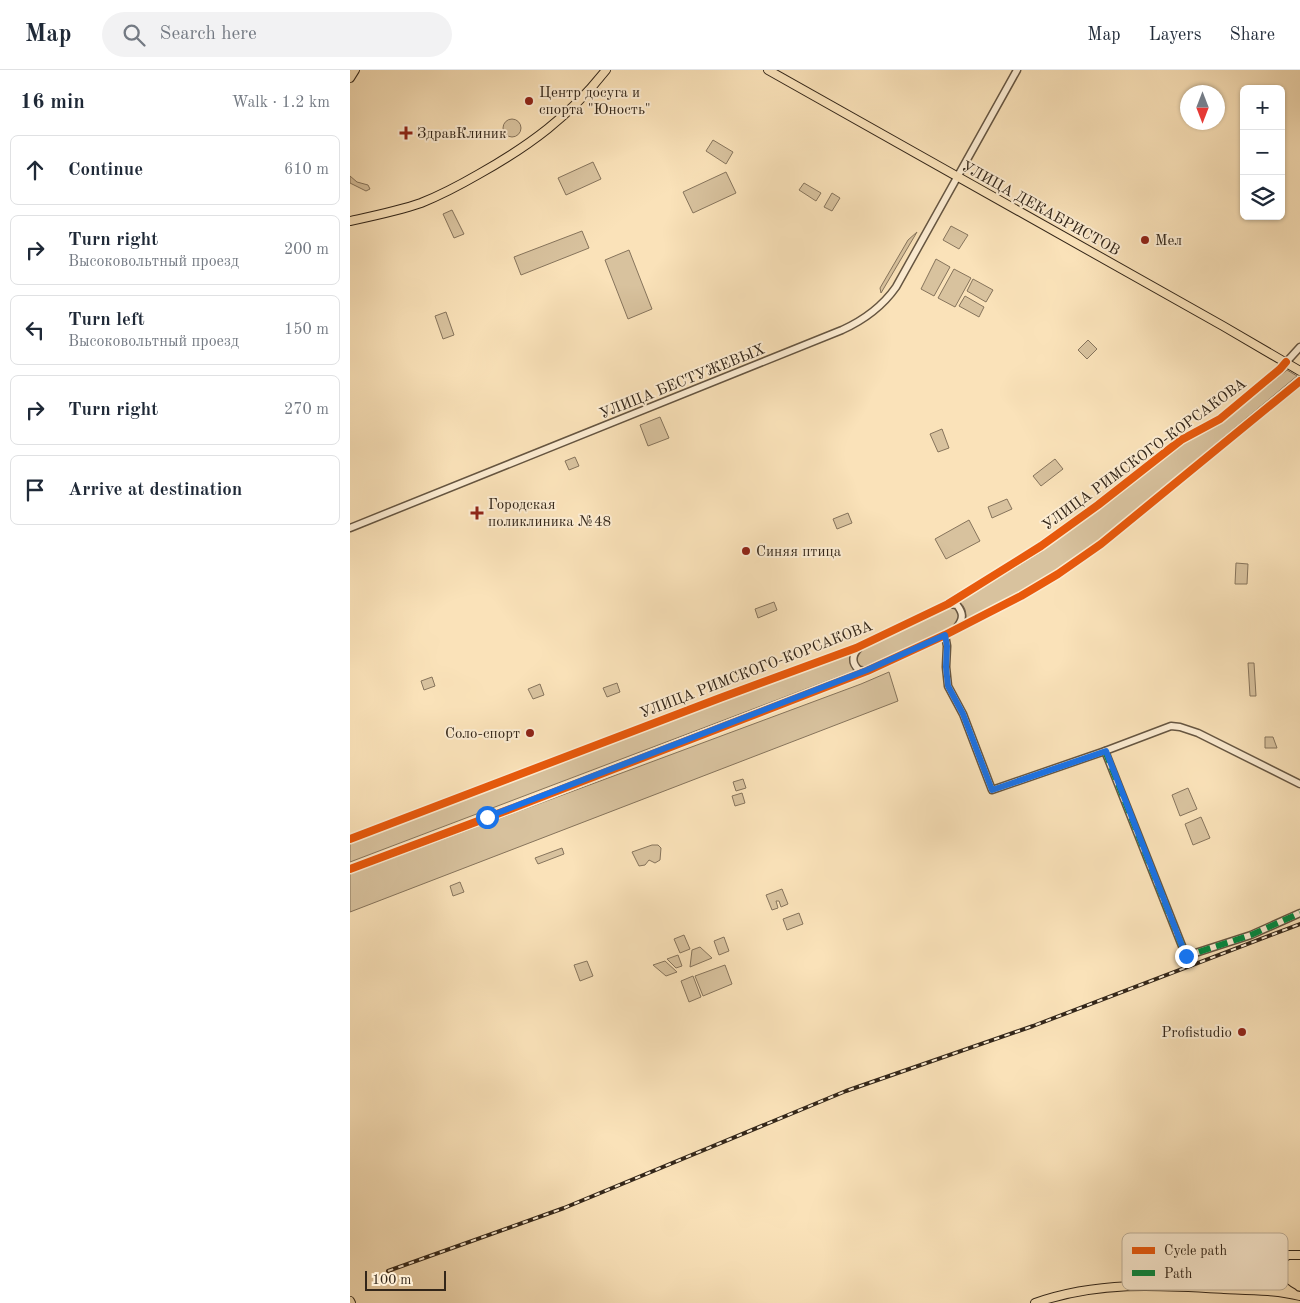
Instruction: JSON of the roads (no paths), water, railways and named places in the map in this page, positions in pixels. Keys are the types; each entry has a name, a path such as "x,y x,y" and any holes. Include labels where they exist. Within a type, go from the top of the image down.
{"main road":[{"path":"350,78 355,70"},
{"path":"350,222 420,203 452,189 501,162 533,142 564,115 606,70"},
{"name":"УЛИЦА ДЕКАБРИСТОВ","path":"768,70 1300,371"},
{"path":"1290,1255 1300,1255"},
{"path":"1035,1303 1058,1295 1122,1286"},
{"path":"1233,1290 1297,1295"}],"street":[{"name":"УЛИЦА БЕСТУЖЕВЫХ","path":"350,528 852,326 876,309 896,287 1017,70"},
{"name":"УЛИЦА РИМСКОГО-КОРСАКОВА","path":"350,839 711,701 861,646 948,604 1026,556 1098,505 1181,440 1220,419 1280,369 1300,347"},
{"path":"350,869 513,808 867,670 955,630 1021,596 1058,574 1101,544 1300,381"},
{"path":"948,604 957,605 963,616 962,622 955,630"},
{"path":"945,635 948,686 963,714 992,790 1106,751 1166,726 1180,727 1198,733 1300,784"},
{"path":"861,646 854,653 853,660 859,670 867,670"},
{"path":"1106,751 1186,956 1251,935 1300,913"}],"railway":[{"path":"388,1271 564,1208 846,1091 1033,1026 1300,924"}],"place":[{"name":"Центр досуга и спорта \"Юность\"","path":"529,101"},
{"name":"ЗдравКлиник","path":"406,133"},
{"name":"Мел","path":"1145,240"},
{"name":"Городская поликлиника №48","path":"477,513"},
{"name":"Синяя птица","path":"746,551"},
{"name":"Соло-спорт","path":"530,733"},
{"name":"Profistudio","path":"1242,1032"}]}
